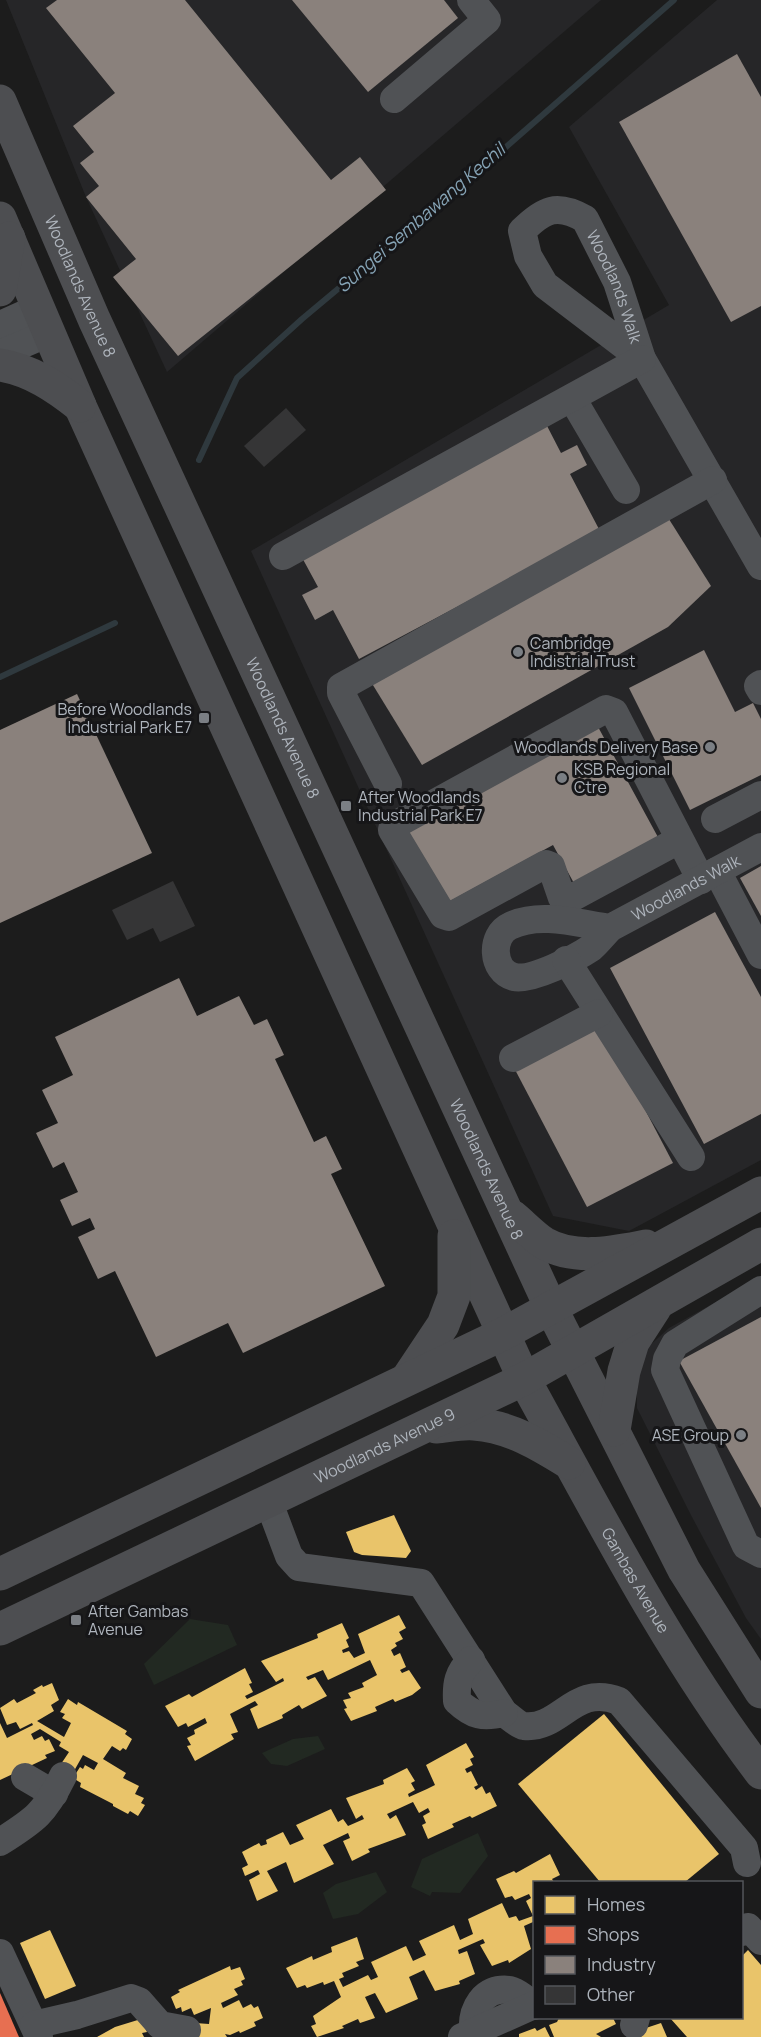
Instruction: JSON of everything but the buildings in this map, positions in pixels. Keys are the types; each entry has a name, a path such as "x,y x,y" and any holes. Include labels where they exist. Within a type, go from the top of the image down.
{"main road":[{"name":"Woodlands Avenue 8","path":"0,101 88,304 551,1308 575,1351"},
{"path":"0,290 4,228"},
{"path":"4,228 81,408 524,1379"},
{"path":"0,365 15,367 55,386 81,408"},
{"path":"0,1574 503,1334 761,1193"},
{"path":"508,1213 545,1243 575,1252 604,1253 670,1242"},
{"path":"406,1380 443,1325 454,1296 454,1226"},
{"name":"Woodlands Avenue 9","path":"0,1629 524,1379 761,1244"},
{"path":"614,1430 624,1371 633,1342 658,1304"},
{"path":"575,1351 684,1570 761,1692"},
{"name":"Gambas Avenue","path":"524,1379 604,1528 664,1628 761,1773"},
{"path":"417,1429 474,1424 498,1428 529,1438 569,1463"}],"street":[{"path":"394,99 487,20 471,0"},
{"name":"Woodlands Walk","path":"642,360 545,285 528,256 522,231 539,214 560,209 585,219 618,282 642,360 761,566"},
{"path":"0,325 44,320"},
{"path":"0,354 44,320"},
{"path":"283,556 642,360"},
{"path":"572,398 626,490"},
{"path":"388,784 341,693 341,687 713,480"},
{"path":"761,684 759,686 761,691"},
{"path":"679,840 566,901 562,898 551,866 546,864 449,917 443,915 392,830 393,826 606,709 614,712 679,840 709,875 761,955"},
{"path":"715,819 761,795"},
{"name":"Woodlands Walk","path":"610,928 549,919 508,926 499,935 495,950 499,963 514,977 535,976 591,948 610,928 761,848"},
{"path":"566,960 691,1157"},
{"path":"513,1058 599,1012"},
{"path":"761,1290 675,1344 667,1359 665,1370 746,1546 761,1554"},
{"path":"268,1500 289,1556 299,1567 421,1583 471,1660 464,1667 456,1682 457,1701 470,1713 485,1717 504,1713 522,1726 540,1725 590,1696 604,1695 619,1701 634,1734 711,1826 744,1848 747,1863"},
{"path":"0,1842 25,1826 48,1806 59,1785 25,1777"},
{"path":"743,1931 748,1927 761,1941"},
{"path":"0,1953 36,2031 131,1998 139,2001 158,2031 187,2030"},
{"path":"468,2035 533,2006"}],"shaded area":[{"path":"6,0 601,0 167,372 86,197"},
{"path":"717,0 761,0 761,1160 629,1231 553,1216 251,551 669,305 569,127"},
{"path":"761,1277 761,1639 746,1618 637,1408 637,1373 647,1348 669,1328"},
{"path":"190,1619 228,1625 237,1645 154,1685 144,1664"},
{"path":"318,1736 325,1749 287,1766 271,1764 262,1753 293,1739"},
{"path":"478,1833 488,1856 460,1893 432,1892 430,1896 411,1887 422,1859"},
{"path":"376,1872 387,1892 358,1914 333,1919 323,1893 336,1884"}],"waterway":[{"name":"Sungei Sembawang Kechil","path":"199,460 237,378 302,319 474,175 674,0"},
{"name":"Sungei Sembawang Kechil","path":"0,677 115,623"}],"place":[{"name":"Cambridge Indistrial Trust","path":"518,652"},
{"name":"Before Woodlands Industrial Park E7","path":"204,718"},
{"name":"Woodlands Delivery Base","path":"710,747"},
{"name":"KSB Regional Ctre","path":"562,778"},
{"name":"After Woodlands Industrial Park E7","path":"346,806"},
{"name":"ASE Group","path":"741,1435"},
{"name":"After Gambas Avenue","path":"76,1620"}]}
